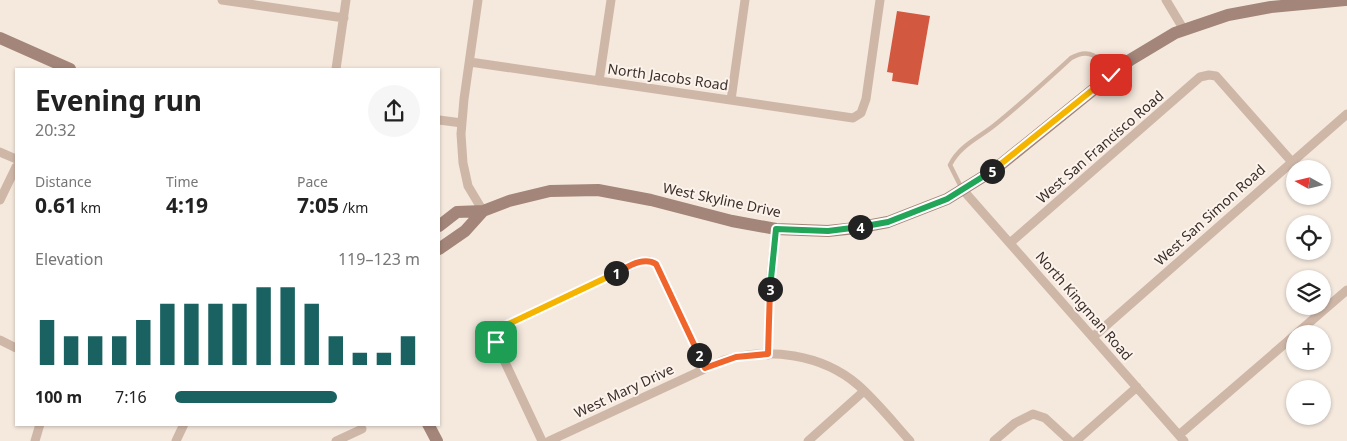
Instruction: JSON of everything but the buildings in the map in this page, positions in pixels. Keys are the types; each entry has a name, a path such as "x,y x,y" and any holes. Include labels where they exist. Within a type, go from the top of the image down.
{"street":[{"path":"222,0 344,18"},
{"path":"336,68 346,0"},
{"path":"478,0 462,123 463,164 468,186 484,211"},
{"path":"599,81 611,0"},
{"path":"731,100 745,0"},
{"name":"North Jacobs Road","path":"470,62 853,118 862,113 866,100 880,0"},
{"path":"1166,0 1184,30"},
{"name":"West Skyline Drive","path":"440,225 457,212 484,211 509,201 550,191 598,190 650,200 732,221 776,229 828,231 888,222 947,199 994,170 1130,60 1175,33 1228,15 1262,8 1345,0"},
{"path":"0,38 68,68"},
{"name":"West San Francisco Road","path":"1010,243 1200,77 1216,76 1290,160"},
{"name":"West San Simon Road","path":"1294,160 1347,114"},
{"path":"440,120 462,123"},
{"path":"0,152 15,159"},
{"name":"West San Simon Road","path":"1093,337 1286,167"},
{"path":"0,200 15,170"},
{"name":"North Kingman Road","path":"963,190 1181,438"},
{"name":"West Skyline Drive","path":"440,248 465,231 484,211"},
{"path":"768,354 770,282 776,229"},
{"path":"542,441 496,342 496,333 500,328 639,262 649,261 656,264 705,368"},
{"path":"1306,325 1347,290"},
{"path":"0,340 15,348"},
{"path":"1181,438 1286,343"},
{"name":"West Mary Drive","path":"550,441 705,368 736,357 768,354 795,356 821,363 851,380 864,391 910,441"},
{"path":"1076,441 1137,387"},
{"path":"808,441 864,391"},
{"path":"994,441 1015,423 1033,414 1045,418 1070,441"},
{"path":"36,441 40,426"},
{"path":"176,441 183,426"},
{"path":"429,426 437,441"},
{"path":"336,441 362,430"}],"lane":[{"path":"963,190 950,165 955,156 960,150 994,126 1072,58 1081,52 1090,54 1100,61 1111,75"}],"route":[{"path":"496,342 496,333 500,328 639,262 649,261 656,264 705,368 736,357 768,354 770,282 776,229 828,231 856,228 888,222 947,199 994,170 1111,75"}]}
